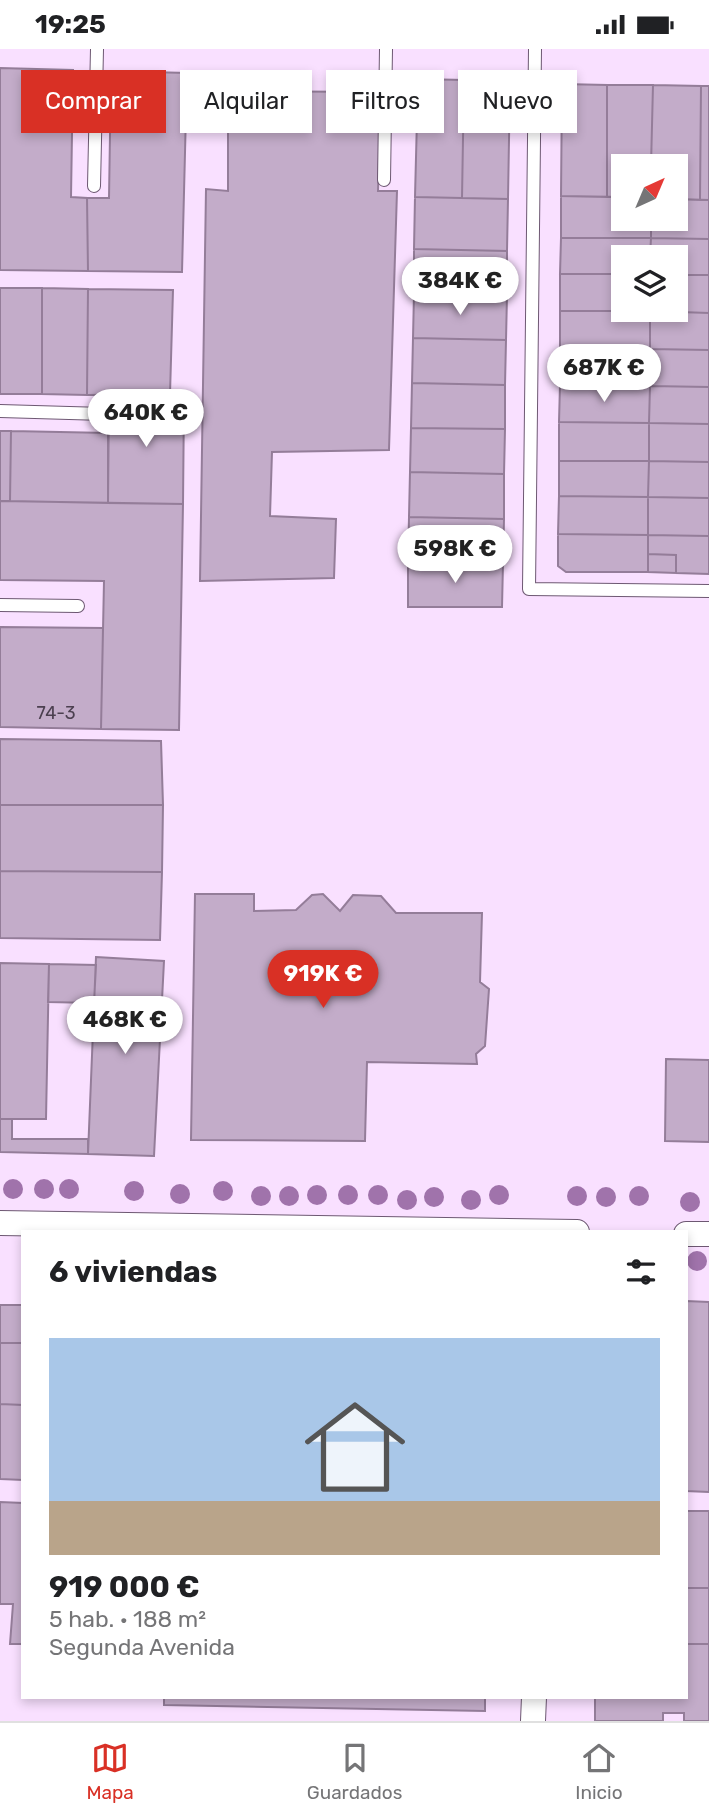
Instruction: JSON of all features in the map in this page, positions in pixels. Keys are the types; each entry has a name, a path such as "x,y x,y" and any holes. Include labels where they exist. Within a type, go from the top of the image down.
{"street":[{"path":"0,1223 419,1230"},
{"path":"688,1234 709,1234"},
{"path":"533,1721 534,1699"}],"lane":[{"path":"94,186 97,49"},
{"path":"384,180 386,49"},
{"path":"535,49 529,589 709,591"},
{"path":"0,411 104,414"},
{"path":"0,605 78,605"}],"building":[{"path":"0,68 73,70 21,70 21,133 72,133 71,197 87,198 88,271 0,270"},
{"path":"166,72 180,73 180,133 185,133 182,272 88,271 87,198 109,198 110,133 166,133"},
{"path":"444,80 458,80 458,133 463,133 462,198 415,197 417,133 444,133"},
{"path":"577,84 607,85 607,197 561,196 562,133 577,133"},
{"path":"607,85 653,85 651,154 611,154 611,197 607,197"},
{"path":"653,85 701,86 700,200 688,200 688,154 651,154"},
{"path":"701,86 709,86 709,200 700,200"},
{"path":"312,92 326,92 326,133 380,133 378,191 397,191 389,450 272,452 270,516 336,519 334,578 200,581 206,189 228,191 228,133 312,133"},
{"path":"463,133 509,133 508,199 462,198"},
{"path":"561,196 611,197 611,231 651,231 651,238 561,238"},
{"path":"415,197 508,199 507,251 414,249"},
{"path":"688,199 709,200 709,239 651,238 651,231 688,231"},
{"path":"561,238 651,238 651,245 611,245 611,274 560,274"},
{"path":"651,238 709,239 709,275 688,275 688,245 651,245"},
{"path":"414,249 507,251 507,295 414,294"},
{"path":"560,274 611,274 611,311 560,311"},
{"path":"688,275 709,275 709,313 688,312"},
{"path":"0,288 42,288 42,394 0,394"},
{"path":"42,288 88,289 87,395 42,394"},
{"path":"88,289 173,290 170,394 87,395"},
{"path":"414,294 507,295 506,340 413,338"},
{"path":"560,311 611,311 611,322 650,322 650,349 560,348"},
{"path":"688,312 709,313 709,350 650,349 650,322 688,322"},
{"path":"413,338 506,340 505,385 412,383"},
{"path":"560,348 650,349 650,386 560,385"},
{"path":"650,349 709,350 709,387 650,386"},
{"path":"412,383 505,385 505,429 411,428"},
{"path":"560,385 650,386 649,423 559,422"},
{"path":"650,386 709,387 709,424 649,423"},
{"path":"170,394 184,397 183,504 108,503 109,395"},
{"path":"559,422 649,423 649,461 559,461"},
{"path":"649,423 709,424 709,462 649,461"},
{"path":"411,428 505,429 504,474 410,472"},
{"path":"0,431 11,431 10,501 0,501"},
{"path":"11,431 108,433 108,503 10,501"},
{"path":"559,461 649,461 648,497 559,496"},
{"path":"649,461 709,462 709,498 648,497"},
{"path":"410,472 504,474 504,519 409,517"},
{"path":"559,496 648,497 648,535 558,534"},
{"path":"648,497 709,498 709,536 648,535"},
{"path":"0,501 183,504 179,730 101,729 104,581 0,580"},
{"path":"409,517 504,519 503,563 408,562"},
{"path":"558,534 648,535 648,572 566,572 558,566"},
{"path":"648,535 709,536 709,574 676,573 676,555 648,554"},
{"path":"648,554 676,555 676,573 648,572"},
{"path":"408,562 503,563 502,607 408,607"},
{"path":"0,627 103,628 101,729 0,727"},
{"path":"0,739 161,741 163,805 0,805"},
{"path":"0,805 163,805 162,872 0,871"},
{"path":"0,871 162,872 160,940 0,938"},
{"path":"195,894 254,894 254,911 296,910 312,895 323,894 340,911 353,895 381,896 396,913 482,913 480,982 489,989 485,1046 476,1054 477,1064 367,1062 365,1141 191,1140"},
{"path":"96,957 164,961 154,1156 88,1154"},
{"path":"0,963 49,964 46,1119 0,1119"},
{"path":"49,964 96,965 94,1003 48,1002"},
{"path":"666,1059 709,1060 709,1142 665,1141"},
{"path":"0,1119 12,1119 12,1139 88,1139 88,1154 0,1152"},
{"path":"688,1301 709,1302 709,1492 688,1491"},
{"path":"0,1305 21,1305 21,1343 0,1343"},
{"path":"0,1343 21,1343 21,1405 0,1404"},
{"path":"0,1404 21,1405 21,1480 0,1479"},
{"path":"0,1502 21,1503 21,1644 10,1644 13,1604 0,1604"},
{"path":"688,1511 709,1511 709,1588 688,1588"},
{"path":"688,1588 709,1588 709,1644 688,1644"},
{"path":"688,1644 709,1644 709,1721 684,1721 684,1713 663,1713 663,1721 595,1721 595,1699 688,1699"},
{"path":"164,1699 485,1699 485,1711 164,1705"}]}
